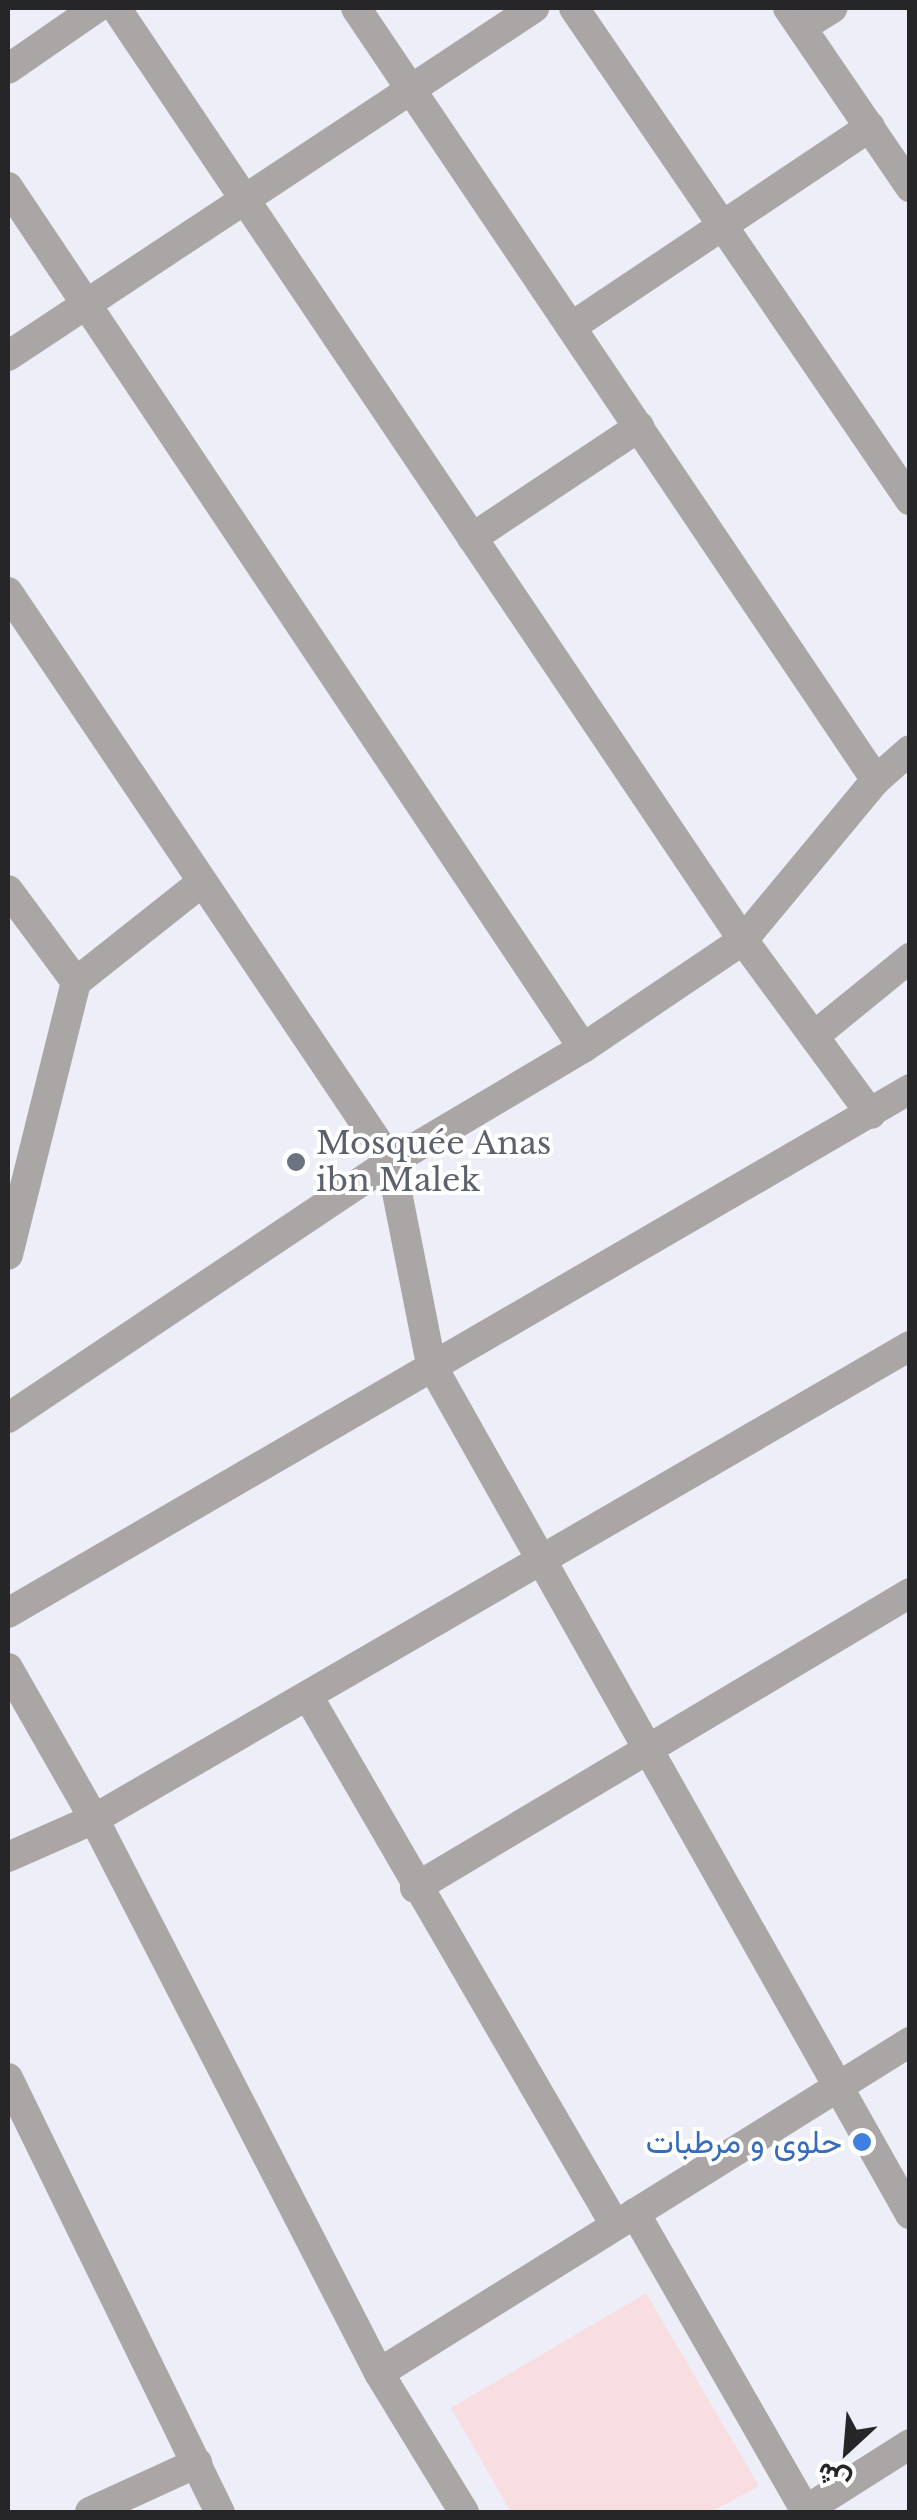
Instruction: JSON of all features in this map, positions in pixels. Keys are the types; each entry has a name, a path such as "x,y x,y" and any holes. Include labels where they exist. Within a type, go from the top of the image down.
{"street":[{"path":"8,69 96,8"},
{"path":"116,8 743,940 872,1114"},
{"path":"356,8 876,780"},
{"path":"8,356 534,8"},
{"path":"574,8 910,500"},
{"path":"832,8 795,17 870,127 900,151 910,187"},
{"path":"571,327 870,127"},
{"path":"8,188 88,300 583,1048"},
{"path":"472,538 638,427"},
{"path":"8,592 391,1162 431,1364 910,2214"},
{"path":"8,1418 391,1162 583,1048 743,940 876,780 910,750"},
{"path":"8,1255 76,982 202,882"},
{"path":"8,890 76,982"},
{"path":"814,1036 910,958"},
{"path":"8,1614 431,1364 872,1114 910,1088"},
{"path":"8,1857 94,1819 910,1346"},
{"path":"415,1888 908,1598"},
{"path":"8,1668 94,1819 378,2373 464,2512"},
{"path":"308,1696 415,1888 625,2219 804,2512 910,2444"},
{"path":"378,2373 910,2042"},
{"path":"8,2078 220,2512"},
{"path":"90,2512 197,2463"}],"shaded area":[{"path":"646,2293 759,2486 711,2512 511,2512 451,2408"}],"place":[{"name":"Mosquée Anas ibn Malek","path":"296,1162"},
{"name":"حلوى و مرطبات","path":"862,2142"}]}
